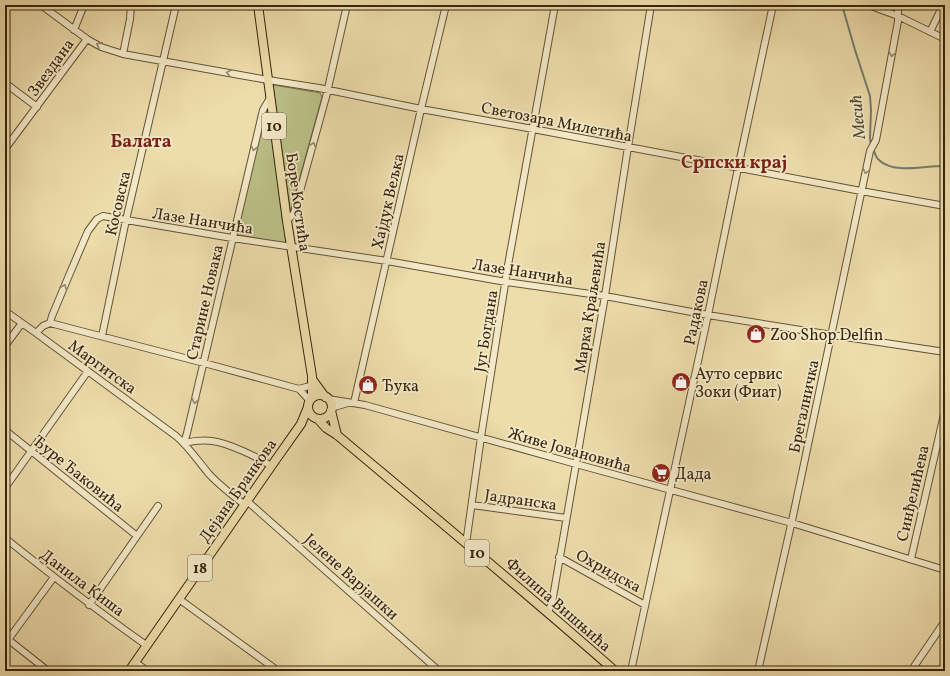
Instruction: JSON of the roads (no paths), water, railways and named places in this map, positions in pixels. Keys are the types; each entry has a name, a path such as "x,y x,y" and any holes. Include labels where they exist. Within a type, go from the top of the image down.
{"main road":[{"name":"Боре Костића","path":"258,5 287,221 312,382 310,402"},
{"name":"Боре Костића","path":"312,382 326,398"},
{"path":"316,418 310,413 310,402 318,396 326,398 331,404 333,423 337,435"},
{"name":"Дејана Бранкова","path":"129,671 301,424 310,402"},
{"path":"301,424 316,418 324,418 329,414 331,409"},
{"name":"Филипа Вишњића","path":"316,418 326,428 337,435 548,612 616,671"}],"street":[{"name":"Светозара Милетића","path":"41,5 101,48 124,54 328,90 421,109 945,206"},
{"path":"74,30 84,5"},
{"path":"124,54 131,5"},
{"name":"Косовска","path":"102,336 126,220 176,5"},
{"path":"287,221 294,213 328,90 347,5"},
{"name":"Хајдук Вељка","path":"351,403 387,261 446,5"},
{"name":"Југ Богдана","path":"466,544 509,258 554,5"},
{"name":"Марка Краљевића","path":"548,612 552,603 605,296 651,5"},
{"name":"Радакова","path":"631,671 773,5"},
{"path":"868,5 898,16 945,40"},
{"name":"Брегалничка","path":"758,671 792,523 861,191 870,151 876,140 898,21 899,5"},
{"path":"930,32 943,5"},
{"name":"Звездана","path":"5,149 87,39"},
{"path":"5,83 37,107"},
{"name":"Старине Новака","path":"184,443 263,110 270,98"},
{"name":"Лазе Нанчића","path":"50,324 88,231 97,219 103,216 232,238 387,261 506,282 605,296 708,315 945,352"},
{"name":"Маргитска","path":"5,311 176,436 184,443 210,475 226,490 246,503"},
{"path":"5,346 22,323"},
{"path":"36,333 43,326 50,324 102,336 299,389 306,388 312,382"},
{"path":"5,488 88,371"},
{"path":"299,389 310,402"},
{"name":"Живе Јовановића","path":"326,398 365,405 792,523 945,570"},
{"path":"331,409 351,403"},
{"name":"Синђелићева","path":"911,559 945,410"},
{"name":"Ђуре Ђаковића","path":"5,430 137,536"},
{"path":"184,443 192,441 217,442 244,452 266,462 271,466"},
{"name":"Јелене Варјашки","path":"246,503 439,671"},
{"name":"Јадранска","path":"472,505 566,518"},
{"path":"89,604 158,506"},
{"name":"Данила Киша","path":"5,538 89,604 146,645"},
{"name":"Охридска","path":"559,557 645,605"},
{"path":"48,671 6,640 54,577"},
{"path":"179,599 278,671"},
{"path":"912,671 945,621"},
{"path":"135,662 147,671"}],"waterway":[{"name":"Месић","path":"842,5 870,96 871,145"},
{"name":"Месић","path":"873,149 878,159 892,167 945,167"}],"place":[{"name":"Zoo Shop Delfin","path":"756,334"},
{"name":"Ауто сервис Зоки (Фиат)","path":"681,382"},
{"name":"Ђука","path":"368,385"},
{"name":"Дада","path":"661,473"}],"district":[{"name":"Балата","path":"141,141"},
{"name":"Српски крај","path":"734,162"}]}
